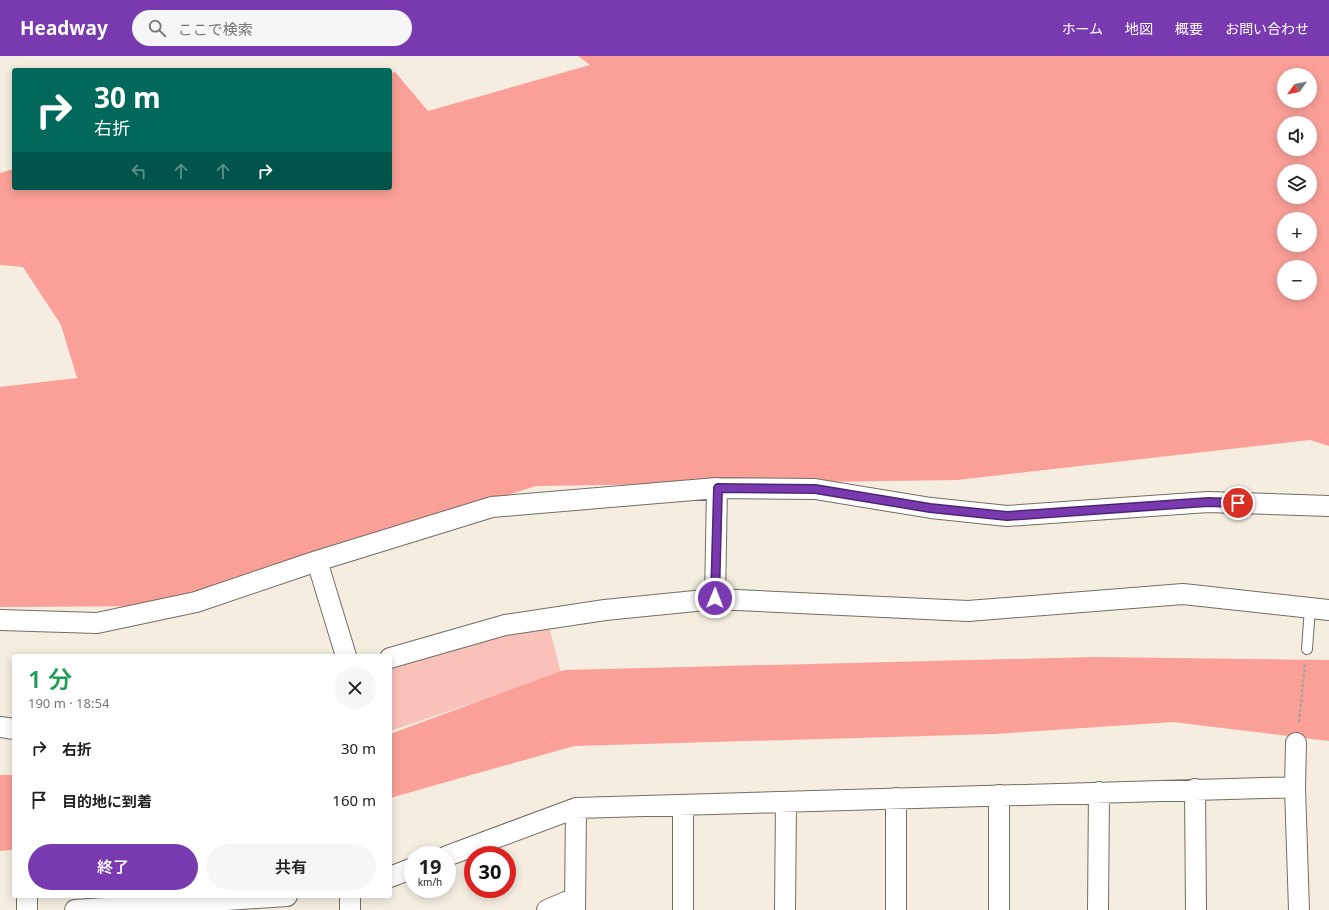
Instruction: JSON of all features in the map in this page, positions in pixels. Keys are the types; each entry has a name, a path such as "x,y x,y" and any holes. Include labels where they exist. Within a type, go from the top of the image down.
{"street":[{"path":"715,598 718,488"},
{"path":"0,620 97,623 196,602 317,561 492,507 718,488 815,489 930,508 1007,516 1208,502 1329,506"},
{"path":"317,561 345,654"},
{"path":"392,657 505,624 605,610 715,598 968,611 1182,594 1319,609"},
{"path":"0,727 12,729"},
{"path":"1296,743 1295,787 1299,910"},
{"path":"456,853 576,808 1295,787"},
{"path":"1196,790 1196,910"},
{"path":"1098,910 1099,792"},
{"path":"999,795 999,910"},
{"path":"896,798 896,910"},
{"path":"785,910 786,802"},
{"path":"683,805 683,910"},
{"path":"547,910 575,904 576,808"},
{"path":"392,876 404,872"},
{"path":"27,898 27,910"},
{"path":"76,910 257,898"},
{"path":"350,898 350,910"}],"lane":[{"path":"1307,649 1319,609"}],"path":[{"path":"1296,743 1307,649"}],"shaded area":[{"path":"578,56 1329,56 1329,446 1310,440 957,480 536,486 166,606 0,607 0,387 77,378 61,325 23,267 0,265 0,173 12,170 12,190 392,190 392,73 395,72 428,111 590,65"},
{"path":"549,626 561,673 392,730 392,664 480,638"},
{"path":"1094,657 1329,660 1329,741 1173,722 995,734 574,746 392,797 392,733 564,670"},
{"path":"0,775 12,775 12,850 0,851"}],"route":[{"path":"715,598 718,488 815,489 930,508 1007,516 1208,502 1238,503"}]}
